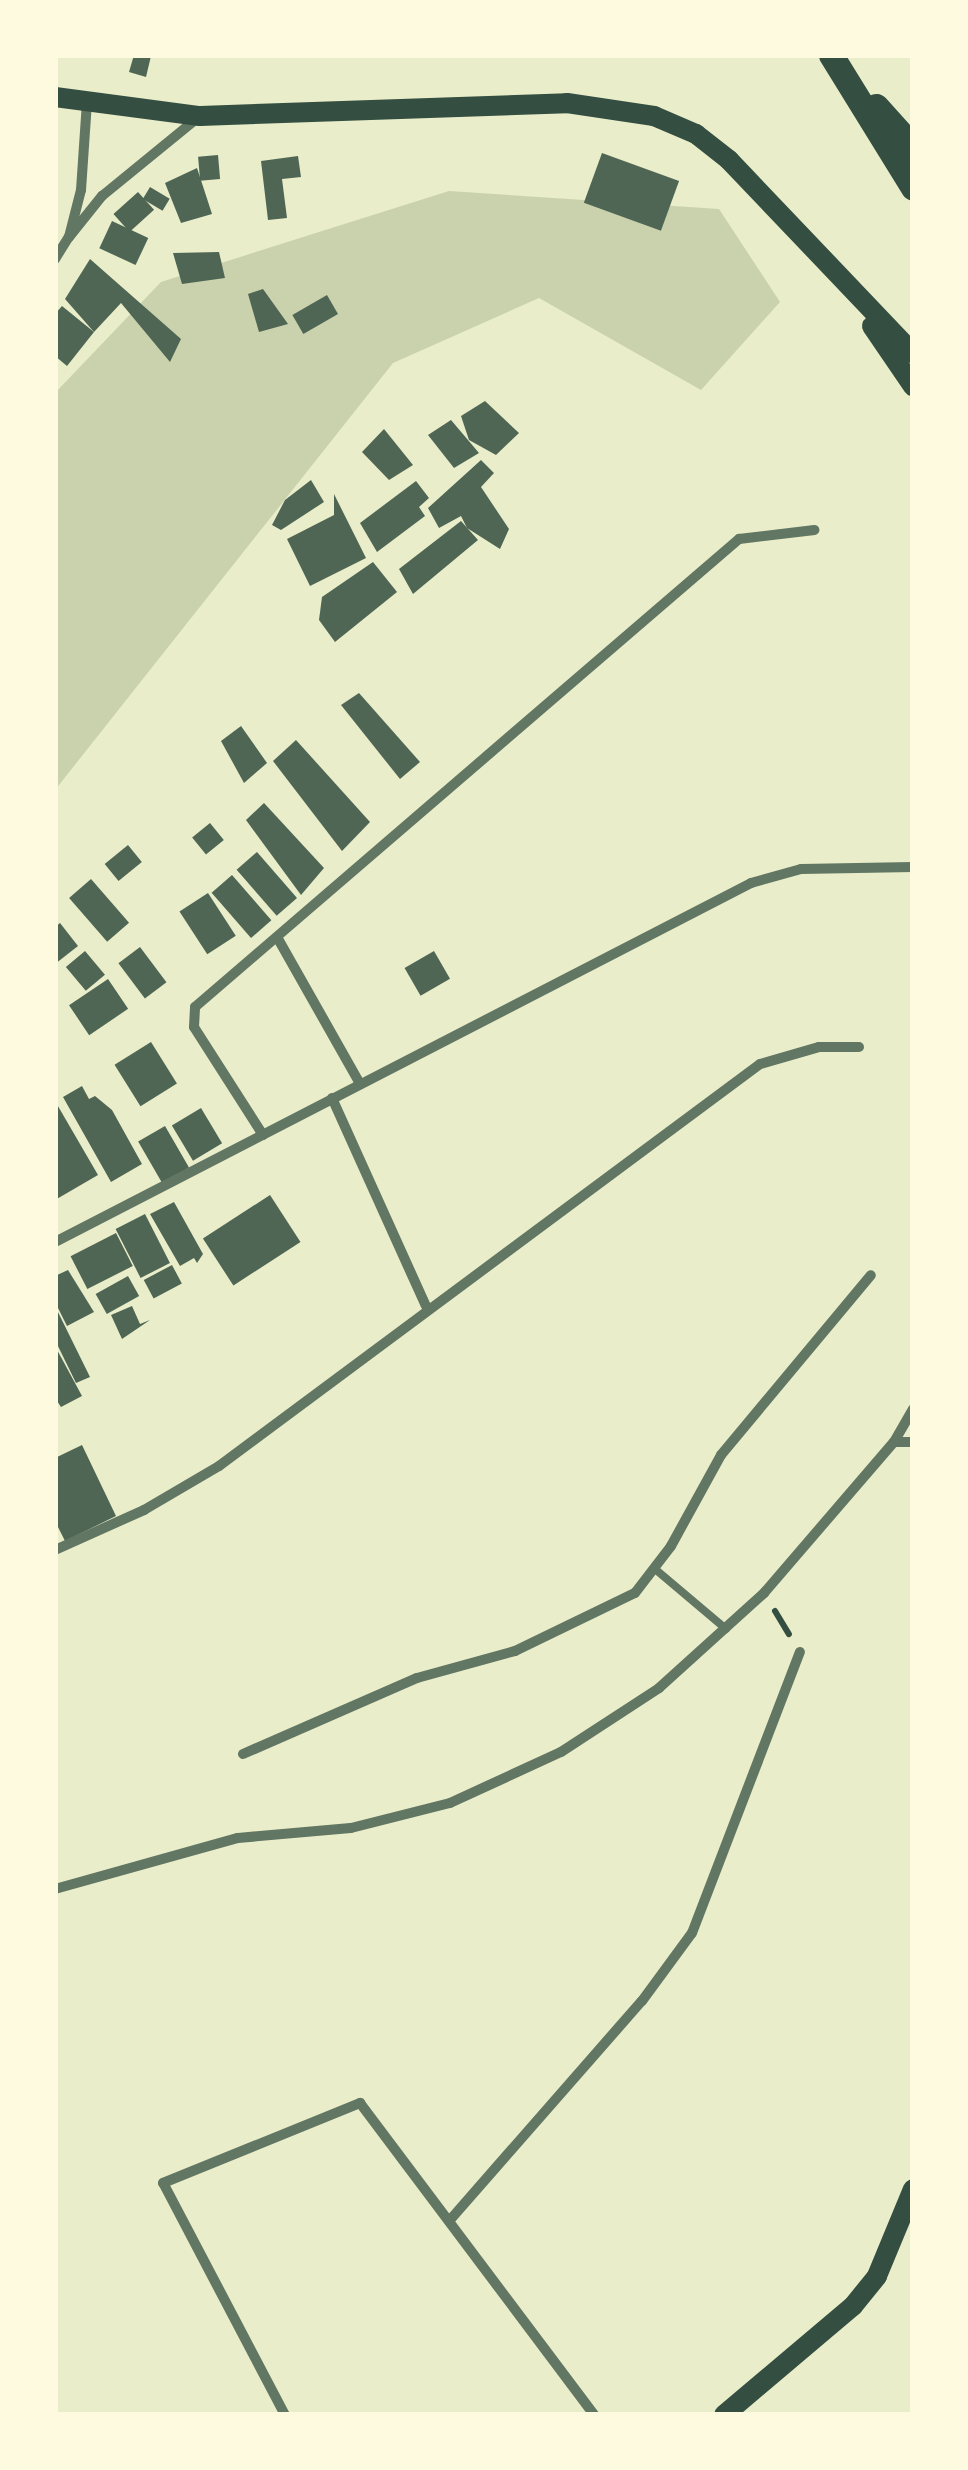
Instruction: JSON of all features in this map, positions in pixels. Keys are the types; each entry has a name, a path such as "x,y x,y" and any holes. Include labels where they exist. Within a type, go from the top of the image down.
{"main road":[{"path":"833,58 913,147"},
{"path":"833,58 913,188"},
{"path":"55,97 200,116 614,105 696,134 730,160 842,284 913,354"},
{"path":"842,284 913,386"},
{"path":"724,2415 853,2306 891,2248 913,2190"}],"street":[{"path":"69,237 81,190 87,104"},
{"path":"55,259 102,196 200,116"},
{"path":"262,1135 194,1027 195,1006 738,538 814,530"},
{"path":"55,1242 750,883 801,869 913,866"},
{"path":"277,938 360,1084"},
{"path":"55,1550 144,1510 219,1466 426,1306 760,1064 818,1047 859,1048"},
{"path":"332,1098 426,1306"},
{"path":"243,1754 418,1678 515,1651 609,1611 655,1570 721,1454 871,1275"},
{"path":"55,1889 238,1838 351,1828 450,1803 561,1752 659,1688 726,1630 764,1592 894,1442 913,1408"},
{"path":"894,1442 913,1442"},
{"path":"450,2220 642,2002 692,1933 800,1652"},
{"path":"285,2415 164,2191 166,2177 351,2104 368,2108 594,2415"}],"lane":[{"path":"655,1570 726,1630"}],"path":[{"path":"764,1592 800,1652"}],"green space":[{"path":"449,191 719,209 780,302 701,390 539,298 393,363 55,790 55,393 161,282"}],"building":[{"path":"134,55 151,56 146,77 129,72"},
{"path":"602,153 679,181 661,231 584,203"},
{"path":"218,155 220,179 200,181 198,157"},
{"path":"298,156 301,177 282,179 287,218 268,220 261,161"},
{"path":"197,168 212,214 181,223 165,183"},
{"path":"150,187 170,199 163,211 143,199"},
{"path":"138,192 154,210 130,232 113,214"},
{"path":"112,221 148,238 136,265 99,248"},
{"path":"219,252 225,278 182,284 173,253"},
{"path":"90,259 181,339 170,362 121,303 94,332 65,299"},
{"path":"263,289 288,324 259,332 248,294"},
{"path":"327,295 338,314 303,334 292,315"},
{"path":"62,306 94,332 67,366 55,356 55,314"},
{"path":"485,401 519,433 496,455 469,440 461,416"},
{"path":"451,420 479,453 454,468 428,435"},
{"path":"384,429 413,465 389,480 362,452"},
{"path":"481,460 494,473 481,487 509,529 500,549 467,528 461,516 439,528 428,508"},
{"path":"311,480 324,502 281,530 272,525 285,500"},
{"path":"416,481 429,498 419,507 425,516 377,552 360,523"},
{"path":"334,494 366,558 310,586 287,539 334,515"},
{"path":"461,521 478,540 413,594 399,569"},
{"path":"373,562 397,592 335,642 319,620 322,597"},
{"path":"359,693 420,762 400,779 341,705"},
{"path":"241,726 267,763 244,783 221,741"},
{"path":"296,740 370,822 342,851 273,761"},
{"path":"264,803 324,868 301,895 246,820"},
{"path":"210,823 224,840 206,855 192,837"},
{"path":"128,845 142,862 119,881 105,864"},
{"path":"257,852 297,898 277,916 237,870"},
{"path":"232,875 271,920 251,938 212,893"},
{"path":"91,879 129,923 107,942 69,898"},
{"path":"208,893 236,936 207,954 179,912"},
{"path":"60,923 78,946 55,964 55,927"},
{"path":"140,947 166,982 145,998 118,963"},
{"path":"85,951 105,975 86,991 66,967"},
{"path":"434,951 450,979 421,996 405,968"},
{"path":"108,979 128,1009 89,1035 69,1005"},
{"path":"151,1042 177,1084 140,1106 115,1065"},
{"path":"82,1086 89,1099 95,1096 112,1110 142,1164 111,1182 63,1097"},
{"path":"55,1101 98,1175 55,1200"},
{"path":"201,1108 222,1143 193,1161 172,1126"},
{"path":"165,1126 189,1168 162,1183 138,1142"},
{"path":"270,1195 300,1242 233,1286 203,1239"},
{"path":"174,1202 203,1254 197,1263 194,1258 180,1266 150,1214"},
{"path":"145,1214 170,1263 141,1278 116,1229"},
{"path":"116,1233 133,1266 87,1289 71,1256"},
{"path":"172,1265 182,1284 154,1299 144,1280"},
{"path":"68,1270 94,1312 67,1326 55,1302 55,1276"},
{"path":"128,1276 139,1296 107,1314 96,1294"},
{"path":"55,1306 90,1377 76,1383 55,1340"},
{"path":"132,1306 140,1324 150,1320 122,1339 111,1315"},
{"path":"55,1346 82,1396 61,1407 55,1398"},
{"path":"82,1445 116,1516 65,1541 55,1521 55,1458"}]}
